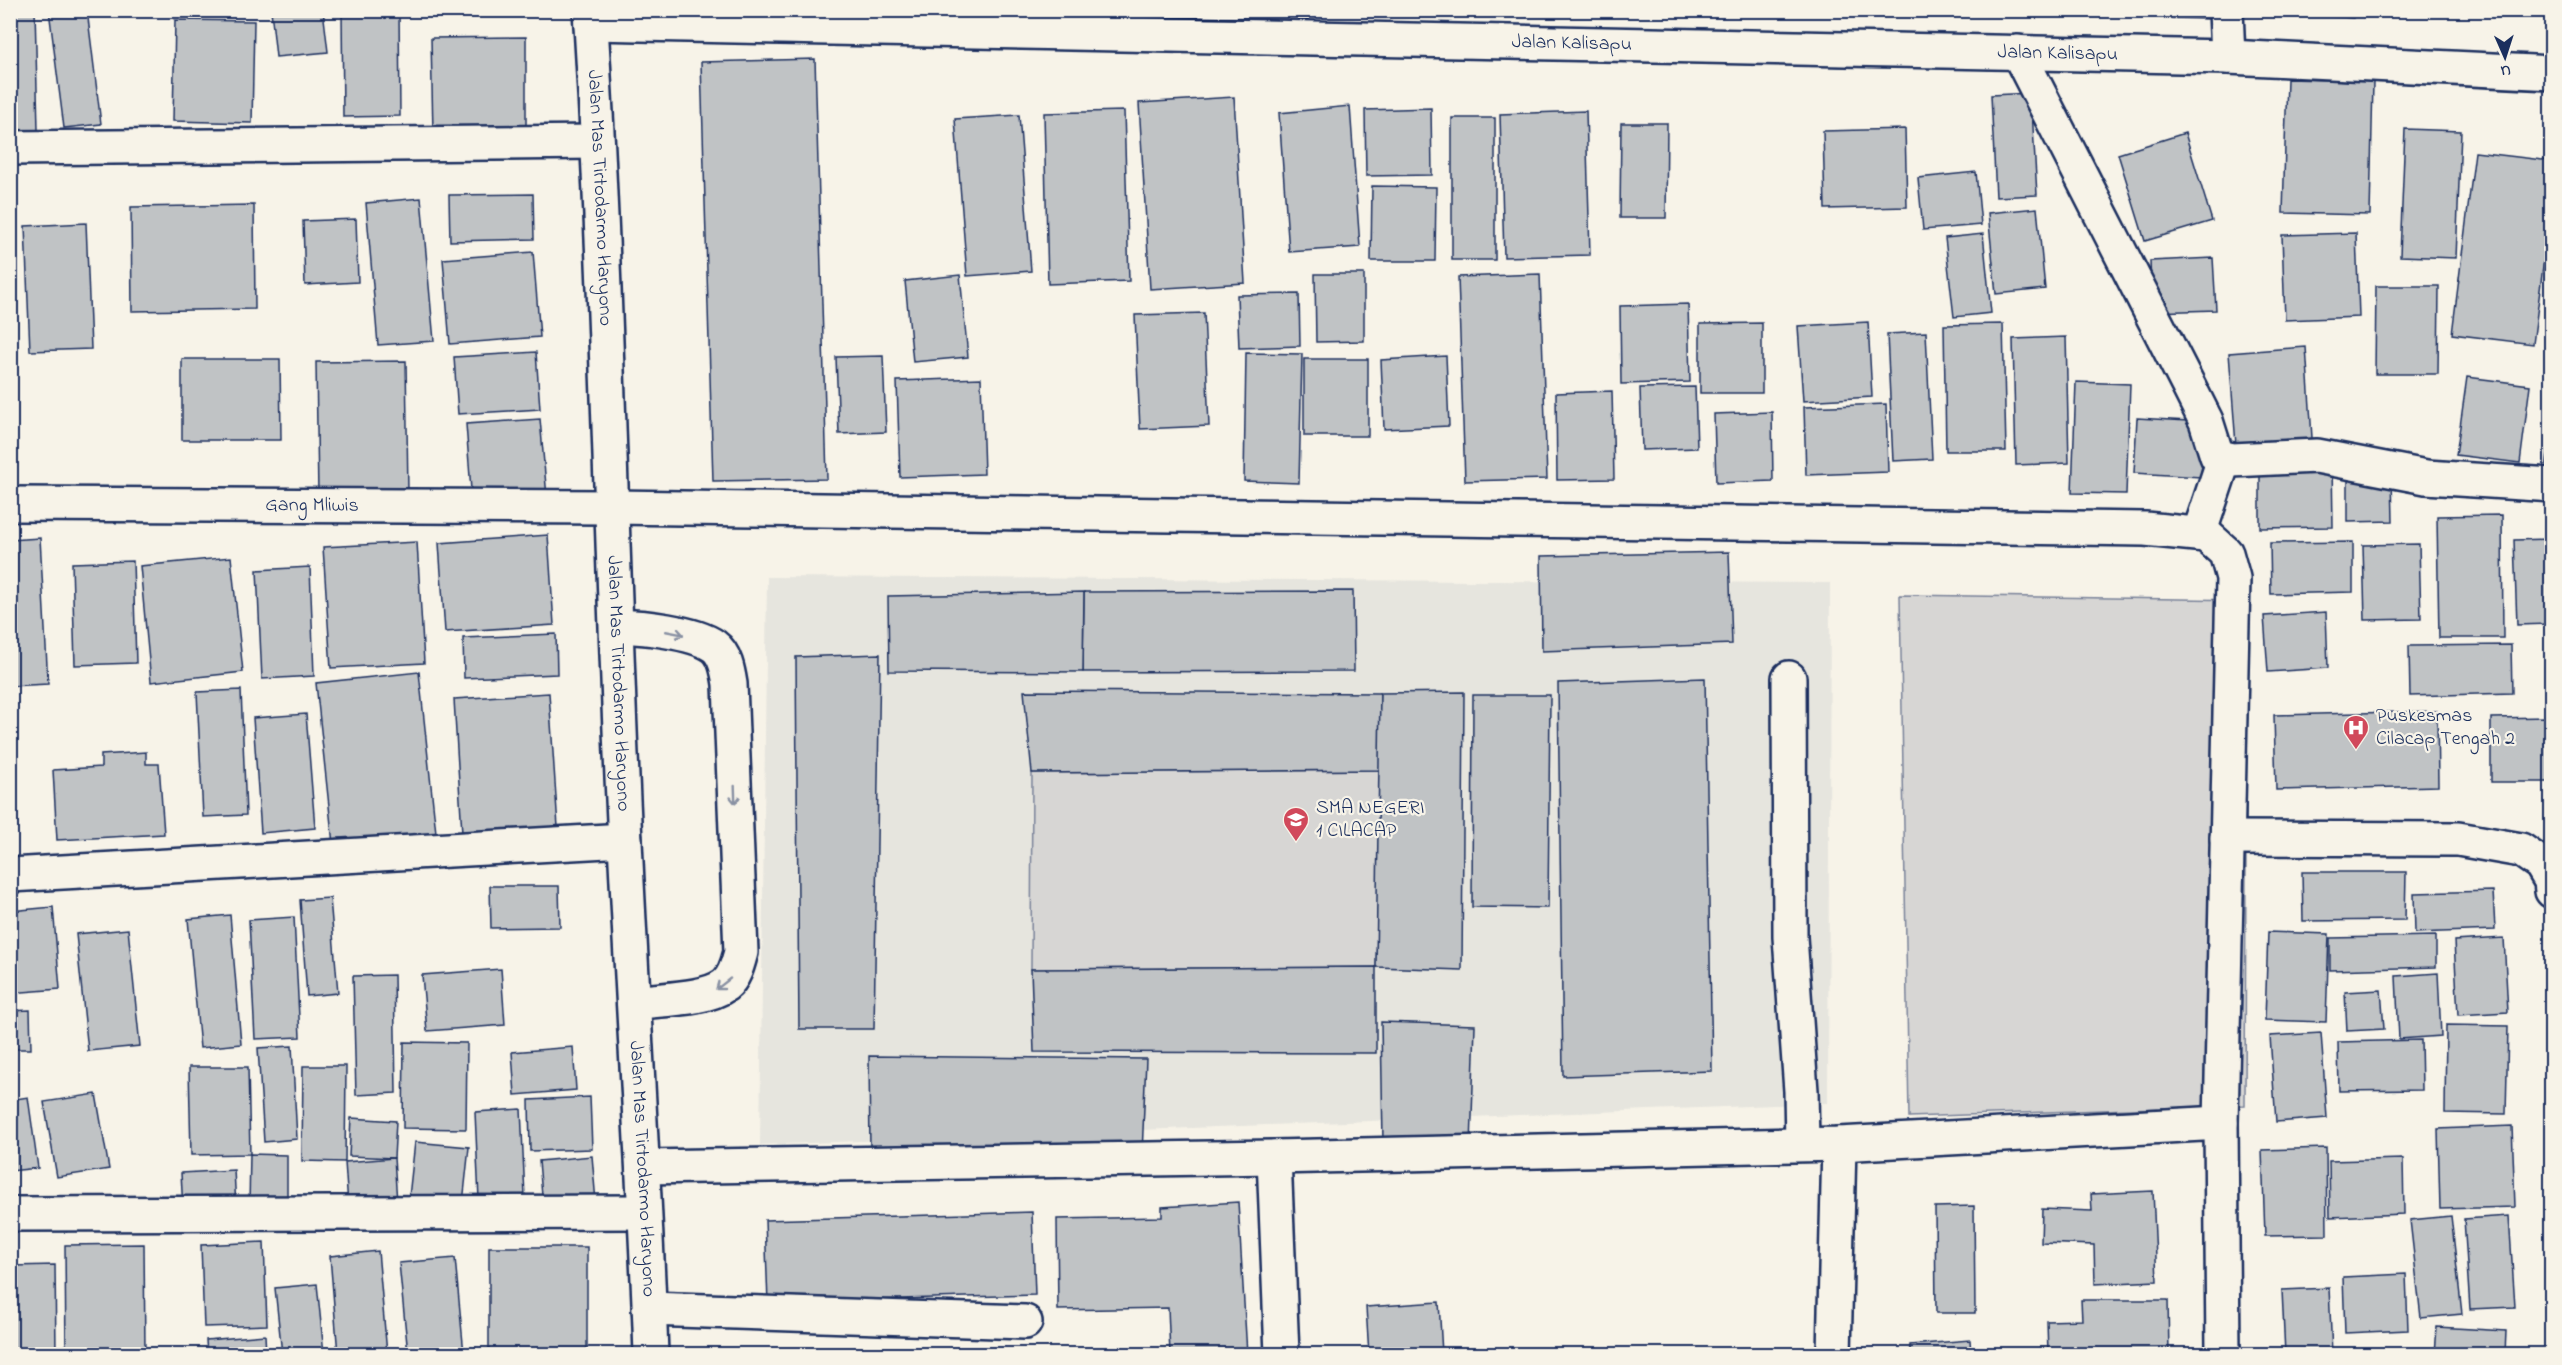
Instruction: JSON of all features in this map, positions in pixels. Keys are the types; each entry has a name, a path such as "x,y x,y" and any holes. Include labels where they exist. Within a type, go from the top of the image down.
{"main road":[{"path":"2226,10 2228,57"},
{"name":"Jalan Kalisapu","path":"591,17 2228,57 2552,73"},
{"name":"Jalan Mas Tirtodarmo Haryono","path":"591,17 625,840 651,1354"},
{"path":"2018,52 2198,404 2217,456 2224,459 2317,456 2426,477 2552,485"},
{"path":"10,148 597,142"},
{"path":"2223,1354 2221,1123 2233,578 2226,553 2206,535 2199,534 2224,459"},
{"name":"Gang Mliwis","path":"10,504 613,507 2133,529 2199,534"},
{"path":"617,627 637,626 685,635 714,646 727,664 730,684 741,952 736,969 727,984 709,993 634,1003"},
{"path":"1789,678 1790,937 1801,1091 1802,1144"},
{"path":"2227,837 2458,839 2521,850 2541,864 2551,881 2552,891"},
{"path":"10,875 625,840"},
{"path":"643,1167 1274,1157 1839,1144 2221,1123"},
{"path":"1834,1354 1839,1144"},
{"path":"1274,1157 1282,1354"},
{"path":"10,1214 644,1212"},
{"path":"649,1309 1025,1322"}],"shaded area":[{"name":"SMA NEGERI 1 CILACAP","path":"767,577 1830,583 1828,1103 760,1145"},
{"path":"1900,595 2247,600 2245,1105 1909,1117"},
{"path":"1381,770 1376,967 1031,969 1032,773"}],"building":[{"path":"10,10 35,10 38,130 10,131"},
{"path":"49,10 87,10 101,124 64,128"},
{"path":"271,10 323,10 328,52 276,57"},
{"path":"342,10 399,10 400,116 343,117"},
{"path":"1274,10 1417,10 1274,14"},
{"path":"2172,10 2213,10 2212,19 2172,18"},
{"path":"2291,10 2353,10 2353,18 2290,13"},
{"path":"175,20 254,21 252,123 173,121"},
{"path":"526,37 526,132 433,133 431,38"},
{"path":"815,59 827,479 713,481 701,62"},
{"path":"2287,79 2373,81 2370,215 2283,213"},
{"path":"2031,93 2037,195 1996,197 1991,95"},
{"path":"1234,97 1245,283 1150,289 1139,103"},
{"path":"1350,106 1360,247 1289,252 1279,113"},
{"path":"1431,108 1432,175 1366,176 1365,110"},
{"path":"1124,111 1129,281 1048,284 1044,113"},
{"path":"1586,111 1590,255 1504,257 1500,114"},
{"path":"1019,115 1031,271 967,276 955,119"},
{"path":"1452,118 1495,118 1495,260 1452,260"},
{"path":"1621,123 1667,123 1666,218 1620,218"},
{"path":"1905,129 1907,207 1825,209 1823,131"},
{"path":"2405,129 2461,131 2456,258 2400,256"},
{"path":"2185,133 2212,221 2145,241 2118,154"},
{"path":"2475,152 2552,161 2552,197 2533,344 2452,334"},
{"path":"1976,172 1981,225 1923,230 1918,178"},
{"path":"1372,186 1436,187 1435,261 1371,261"},
{"path":"533,194 534,239 450,241 449,195"},
{"path":"421,198 434,341 378,345 366,203"},
{"path":"254,205 255,309 132,311 131,207"},
{"path":"2037,208 2045,289 1996,294 1988,213"},
{"path":"356,219 358,282 305,285 303,221"},
{"path":"86,223 91,349 30,351 25,226"},
{"path":"2356,233 2359,317 2285,320 2282,235"},
{"path":"1983,234 1991,313 1954,317 1945,238"},
{"path":"533,252 540,337 450,344 443,259"},
{"path":"2213,258 2216,310 2152,312 2150,261"},
{"path":"1315,274 1364,274 1364,341 1316,342"},
{"path":"1540,274 1547,479 1465,481 1458,277"},
{"path":"960,275 968,357 913,362 905,281"},
{"path":"2376,286 2439,286 2438,374 2375,374"},
{"path":"1299,294 1300,346 1239,348 1237,295"},
{"path":"1688,304 1690,382 1621,384 1620,306"},
{"path":"1204,313 1209,426 1140,429 1135,315"},
{"path":"1868,322 1872,397 1803,401 1798,326"},
{"path":"1762,323 1762,393 1700,393 1700,324"},
{"path":"2003,324 2006,451 1946,451 1944,325"},
{"path":"1926,332 1932,459 1893,461 1887,334"},
{"path":"2066,337 2069,463 2016,465 2013,339"},
{"path":"2306,347 2313,453 2237,458 2229,353"},
{"path":"536,352 540,409 458,414 454,357"},
{"path":"1246,353 1302,354 1299,483 1244,481"},
{"path":"883,356 886,432 839,434 836,357"},
{"path":"1446,356 1449,426 1384,429 1381,360"},
{"path":"182,359 280,359 281,440 182,440"},
{"path":"1304,359 1368,359 1368,436 1304,436"},
{"path":"406,361 408,492 318,494 316,362"},
{"path":"2467,377 2530,385 2520,463 2456,455"},
{"path":"981,378 984,474 900,477 897,381"},
{"path":"2076,382 2130,384 2126,494 2072,493"},
{"path":"1695,387 1697,448 1642,450 1640,388"},
{"path":"1612,391 1614,479 1557,480 1556,393"},
{"path":"1886,404 1888,472 1806,475 1804,407"},
{"path":"1772,412 1773,481 1716,483 1714,414"},
{"path":"2552,415 2552,471 2546,471"},
{"path":"2137,418 2205,422 2201,477 2134,473"},
{"path":"540,419 547,497 472,503 466,424"},
{"path":"2260,463 2332,463 2333,527 2260,528"},
{"path":"2348,478 2392,478 2393,521 2348,522"},
{"path":"2502,515 2503,638 2439,638 2437,516"},
{"path":"548,535 554,625 445,632 439,543"},
{"path":"40,538 48,684 10,686 10,540"},
{"path":"2552,539 2552,624 2517,625 2514,540"},
{"path":"417,542 424,663 331,668 323,547"},
{"path":"2353,542 2353,592 2271,594 2270,543"},
{"path":"2419,544 2421,619 2365,620 2363,545"},
{"path":"1729,552 1732,644 1542,651 1541,556"},
{"path":"231,557 243,672 151,682 140,566"},
{"path":"133,561 136,663 75,665 72,563"},
{"path":"310,567 314,676 262,679 257,570"},
{"path":"1353,591 1354,671 1083,672 1084,592"},
{"path":"1084,592 1083,672 889,671 888,596"},
{"path":"2326,612 2328,668 2268,672 2264,616"},
{"path":"556,634 557,674 464,678 463,638"},
{"path":"2511,645 2512,693 2410,696 2409,646"},
{"path":"880,654 874,1029 799,1029 796,657"},
{"path":"419,672 436,833 333,844 316,683"},
{"path":"1705,678 1712,1071 1563,1076 1558,683"},
{"path":"241,690 246,815 203,817 197,692"},
{"path":"1024,691 1380,693 1381,770 1032,773"},
{"path":"1464,692 1462,970 1376,967 1380,693"},
{"path":"549,693 558,827 462,833 454,699"},
{"path":"1473,695 1550,695 1548,908 1472,907"},
{"name":"Puskesmas Cilacap Tengah 2","path":"2437,711 2438,786 2276,790 2274,715"},
{"path":"306,714 315,828 261,833 253,718"},
{"path":"2552,717 2552,782 2491,782 2491,718"},
{"path":"146,752 146,764 159,764 164,834 57,840 53,770 101,767 101,755"},
{"path":"2302,872 2406,872 2405,920 2303,921"},
{"path":"490,886 559,886 560,927 491,928"},
{"path":"2493,891 2495,930 2415,933 2414,893"},
{"path":"330,898 338,993 307,996 300,900"},
{"path":"53,907 60,989 10,993 10,911"},
{"path":"230,915 241,1044 200,1048 188,919"},
{"path":"294,917 300,1037 255,1039 249,920"},
{"path":"128,929 140,1046 88,1051 76,934"},
{"path":"2268,932 2329,934 2326,1022 2265,1020"},
{"path":"2436,936 2436,967 2330,970 2330,938"},
{"path":"2504,938 2508,1012 2458,1015 2454,941"},
{"path":"1376,967 1376,1053 1034,1052 1031,969"},
{"path":"501,969 505,1025 427,1031 422,975"},
{"path":"2438,973 2441,1036 2399,1039 2396,976"},
{"path":"394,975 396,1093 356,1095 353,976"},
{"path":"2381,990 2384,1029 2347,1031 2345,992"},
{"path":"30,1010 31,1049 10,1049 10,1011"},
{"path":"1381,1022 1475,1025 1471,1146 1383,1143"},
{"path":"2446,1025 2508,1026 2506,1114 2445,1113"},
{"path":"2321,1033 2327,1118 2276,1122 2270,1036"},
{"path":"2421,1040 2422,1090 2339,1091 2338,1042"},
{"path":"404,1042 467,1043 466,1129 403,1128"},
{"path":"292,1046 297,1139 264,1142 258,1048"},
{"path":"573,1047 576,1090 515,1095 512,1052"},
{"path":"869,1056 1146,1059 1142,1154 870,1152"},
{"path":"303,1066 346,1066 345,1162 302,1161"},
{"path":"189,1067 248,1067 250,1154 191,1155"},
{"path":"96,1094 109,1169 57,1177 44,1102"},
{"path":"28,1097 38,1168 10,1171 10,1100"},
{"path":"590,1097 592,1149 530,1151 529,1100"},
{"path":"521,1109 525,1197 479,1199 475,1112"},
{"path":"351,1118 396,1121 394,1158 349,1156"},
{"path":"2512,1126 2515,1207 2440,1209 2438,1129"},
{"path":"415,1142 469,1147 463,1203 409,1197"},
{"path":"2326,1148 2327,1235 2265,1236 2262,1150"},
{"path":"250,1154 287,1155 287,1208 249,1207"},
{"path":"592,1156 596,1202 543,1207 539,1161"},
{"path":"394,1158 397,1202 348,1205 345,1162"},
{"path":"2403,1159 2404,1214 2330,1217 2329,1161"},
{"path":"234,1170 236,1207 183,1210 181,1173"},
{"path":"2153,1191 2157,1281 2095,1284 2094,1245 2041,1243 2042,1209 2092,1211 2091,1194"},
{"path":"1238,1202 1247,1354 1170,1354 1168,1308 1058,1310 1057,1219 1162,1217 1162,1207"},
{"path":"1974,1206 1975,1313 1936,1313 1935,1207"},
{"path":"1032,1212 1035,1295 768,1303 765,1220"},
{"path":"2451,1216 2462,1314 2421,1318 2410,1220"},
{"path":"2509,1216 2515,1307 2470,1309 2464,1219"},
{"path":"264,1242 267,1325 204,1327 201,1245"},
{"path":"144,1244 145,1354 66,1354 65,1245"},
{"path":"489,1247 587,1247 587,1354 489,1354"},
{"path":"378,1251 387,1354 338,1354 330,1256"},
{"path":"455,1258 464,1354 408,1354 399,1263"},
{"path":"55,1265 56,1354 11,1354 11,1266"},
{"path":"2406,1274 2408,1330 2345,1333 2343,1277"},
{"path":"317,1284 324,1354 282,1354 275,1288"},
{"path":"2329,1288 2332,1354 2285,1354 2282,1290"},
{"path":"2081,1300 2168,1300 2169,1354 2048,1354 2047,1321 2082,1320"},
{"path":"1439,1302 1442,1354 1369,1354 1366,1307"},
{"path":"2437,1327 2506,1331 2505,1354 2435,1354"},
{"path":"265,1335 266,1354 207,1354 206,1340"},
{"path":"1970,1340 1971,1354 1910,1354 1910,1345"}],"place":[{"name":"Puskesmas Cilacap Tengah 2","path":"2356,751"},
{"name":"SMA NEGERI 1 CILACAP","path":"1296,843"}]}
